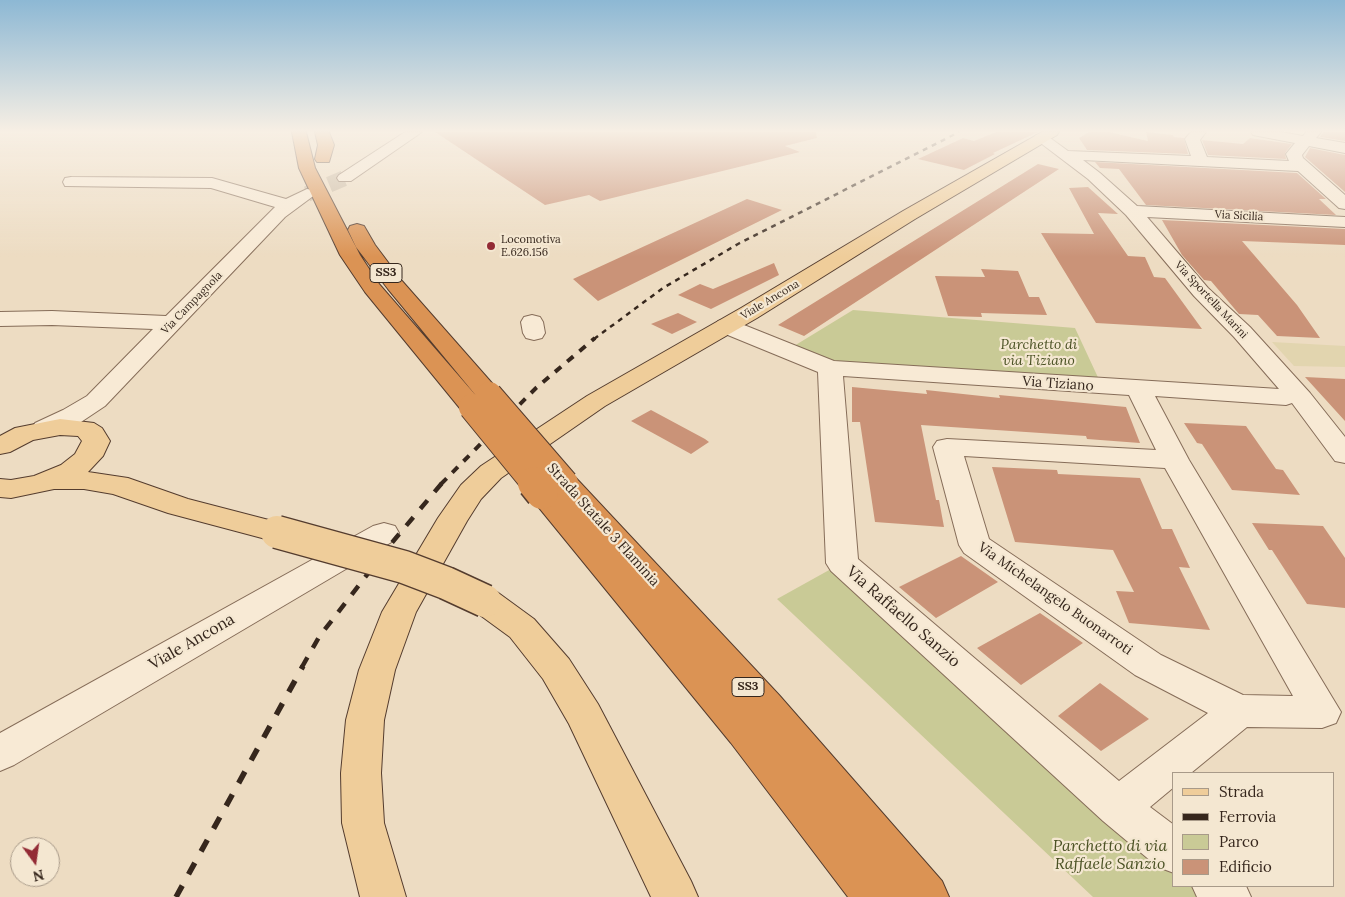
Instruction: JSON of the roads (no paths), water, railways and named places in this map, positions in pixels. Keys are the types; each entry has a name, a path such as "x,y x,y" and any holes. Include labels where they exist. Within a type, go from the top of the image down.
{"highway":[{"name":"Strada Statale 3 Flaminia","path":"319,174 350,255 372,288 480,401 553,488 876,897"},
{"name":"Strada Statale 3 Flaminia","path":"553,488 766,706 926,897"}],"main road":[{"name":"Viale Ancona","path":"383,897 363,823 361,773 365,720 377,670 399,612 453,518 471,492 491,472 596,401 726,326 979,174"},
{"name":"Via Campagnola","path":"0,446 26,434 44,429 73,427 85,429 92,434"},
{"path":"0,498 26,485 71,471 85,460 93,450 96,441 92,434"},
{"path":"85,460 96,471 118,485"},
{"path":"26,485 84,480 118,485 179,506 404,567 446,583 485,601 522,628 556,669 584,714 675,897"}],"street":[{"path":"344,178 350,174"},
{"name":"Via Sportella Marini","path":"1091,174 1132,211 1201,292 1242,332 1342,447"},
{"path":"1310,174 1345,204"},
{"path":"71,182 212,183 288,205"},
{"name":"Via Campagnola","path":"44,429 72,416 96,401 288,205 307,194"},
{"name":"Via Sicilia","path":"1132,211 1345,222"},
{"path":"0,319 52,318 172,323"},
{"path":"726,326 830,368"},
{"name":"Via Tiziano","path":"830,368 1286,397"},
{"name":"Via Raffaello Sanzio","path":"830,368 842,563 1118,808 1172,850"},
{"name":"Via Michelangelo Buonarroti","path":"1139,389 1175,460 1322,712 1239,711 1148,665 975,545 947,447 1175,460"},
{"path":"92,434 92,418 96,401"},
{"name":"Viale Ancona","path":"0,753 384,533"},
{"path":"1118,808 1239,711"},
{"path":"1215,887 1228,897"}],"tunnel":[{"path":"307,194 345,178"}],"railway":[{"path":"594,339 663,288 738,244 876,174"},
{"path":"441,484 536,388 595,338"},
{"path":"302,667 319,637 390,545 442,483"},
{"path":"176,897 303,666"}],"place":[{"name":"Locomotiva E.626.156","path":"491,246"}],"park label":[{"name":"Parchetto di via Tiziano","path":"1039,354"},
{"name":"Parchetto di via Raffaele Sanzio","path":"1110,855"}]}
